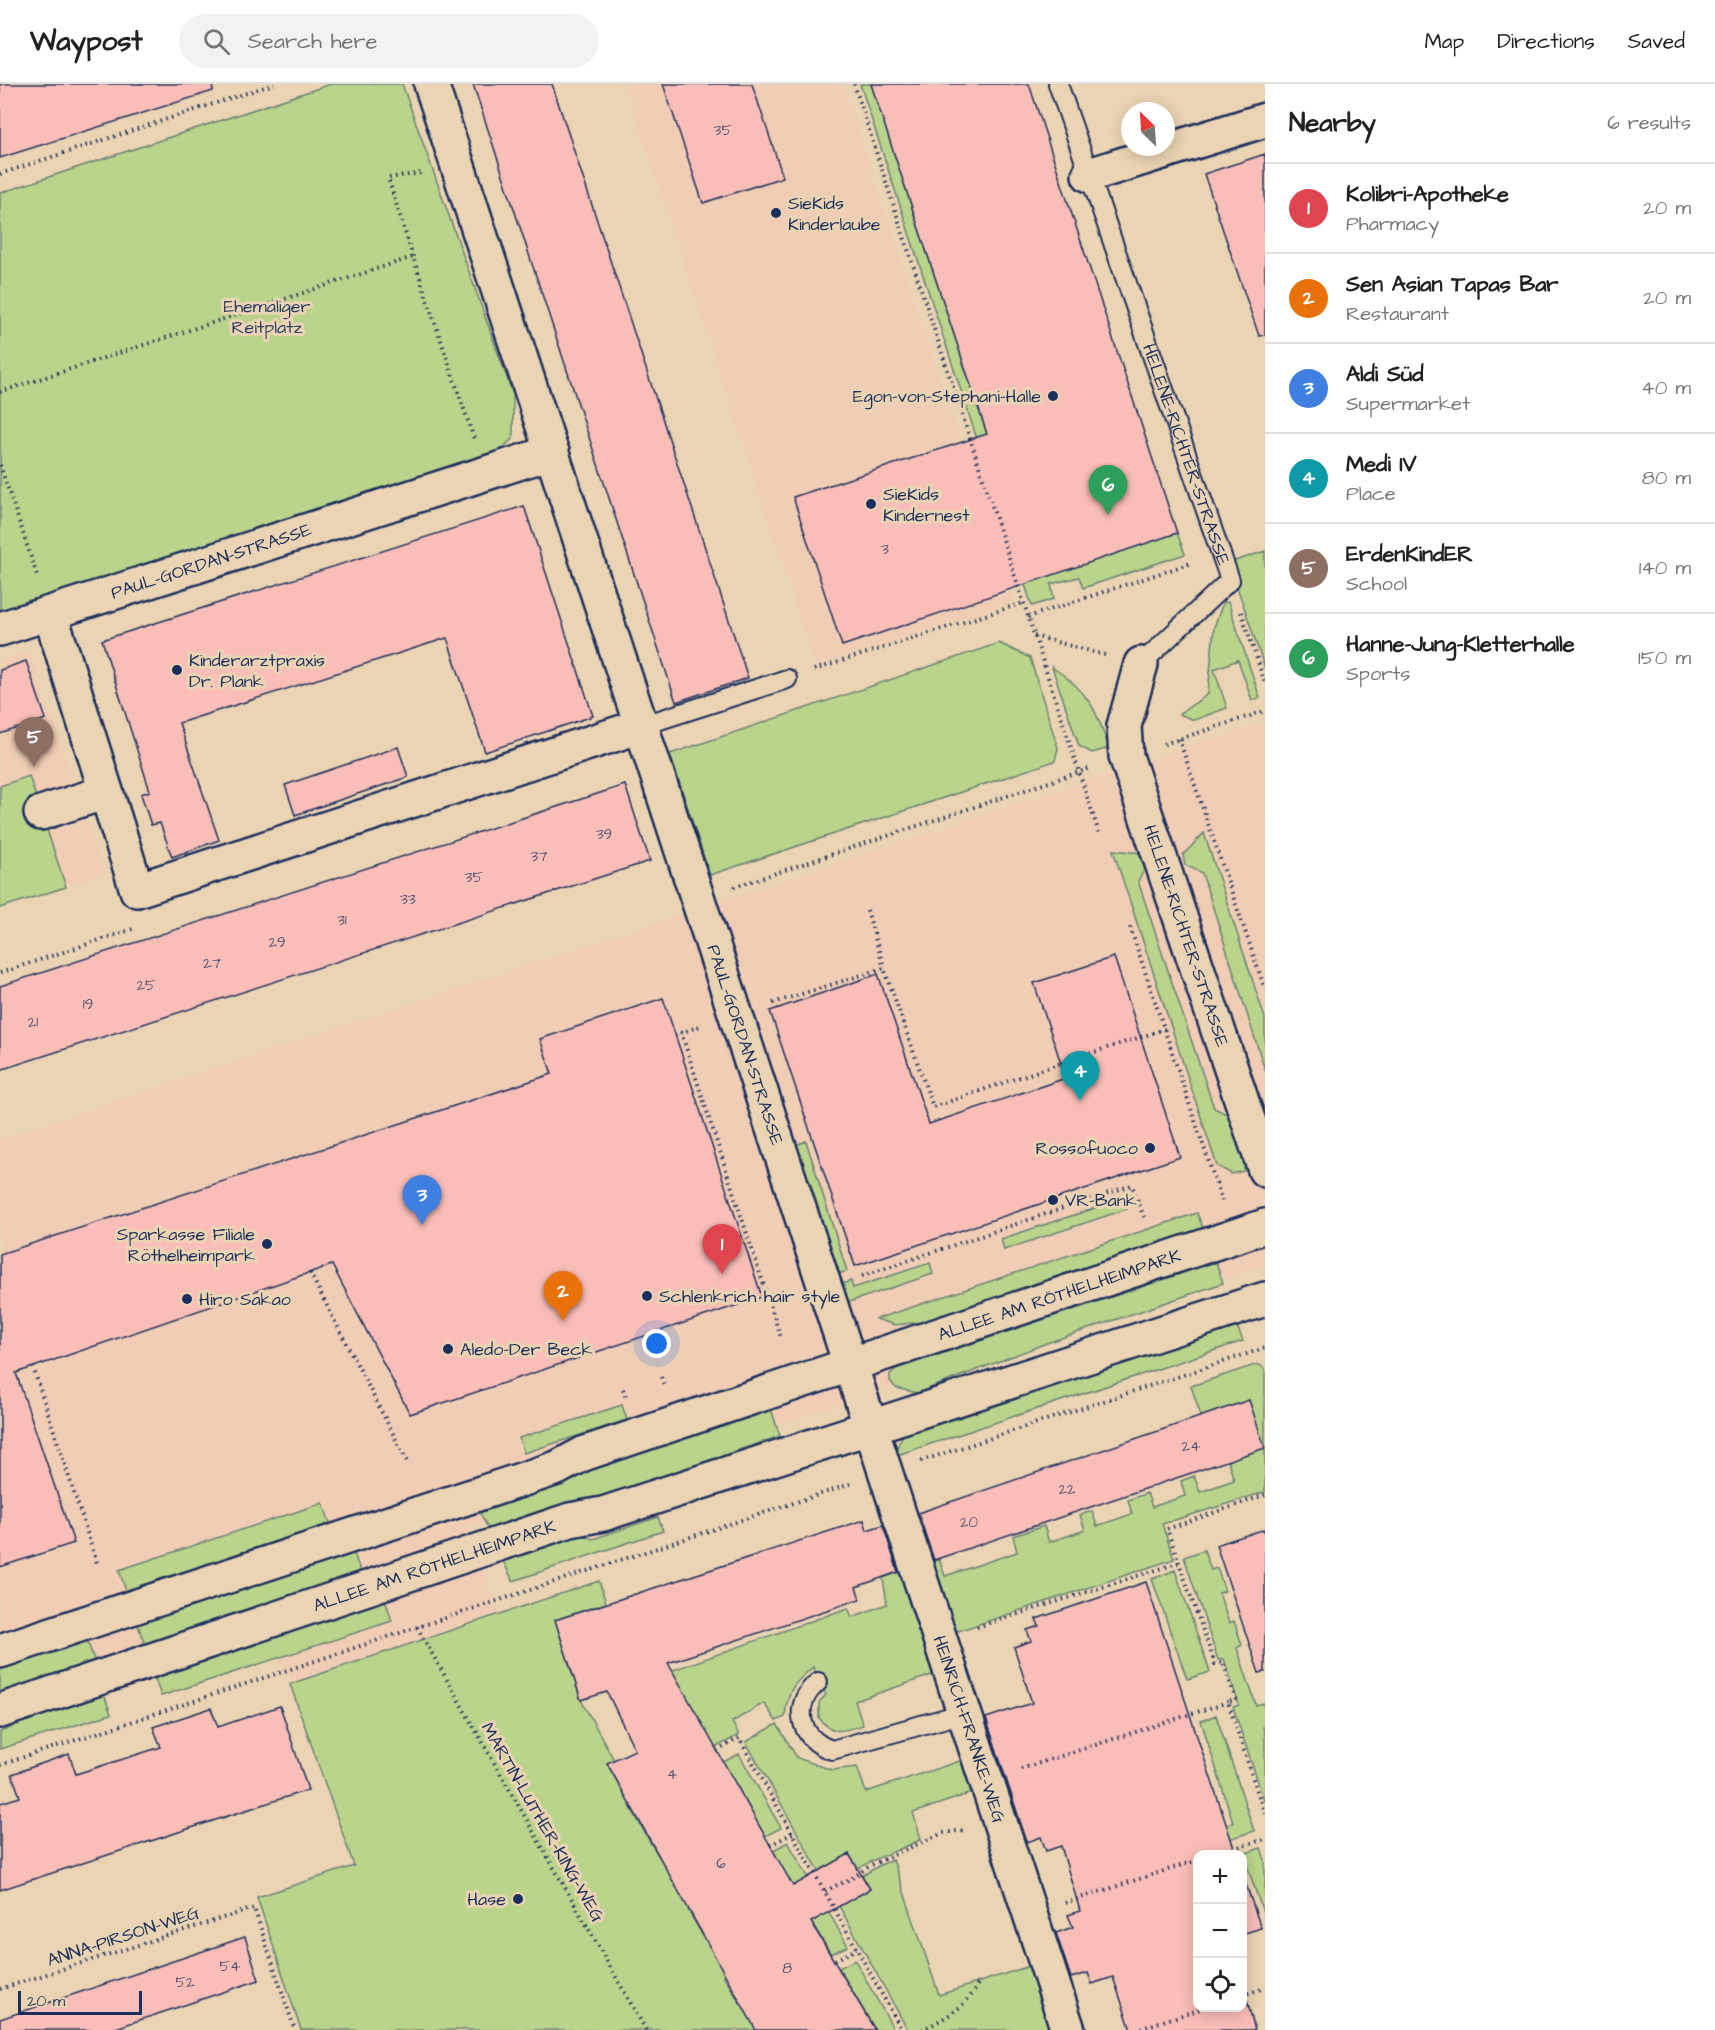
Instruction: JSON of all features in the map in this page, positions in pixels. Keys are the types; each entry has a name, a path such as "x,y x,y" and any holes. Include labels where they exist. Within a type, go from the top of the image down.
{"street":[{"name":"PAUL-GORDAN-STRASSE","path":"431,84 697,900 851,1363"},
{"path":"1089,176 1265,120"},
{"name":"PAUL-GORDAN-STRASSE","path":"0,629 45,598 552,452"},
{"path":"45,598 137,890 642,726"},
{"name":"HELENE-RICHTER-STRASSE","path":"1141,664 1124,726 1126,756 1265,1170"},
{"path":"41,813 106,792"},
{"name":"ALLEE AM RÖTHELHEIMPARK","path":"0,1651 557,1468 583,1454 1265,1226"},
{"name":"ALLEE AM RÖTHELHEIMPARK","path":"0,1712 570,1520 603,1514 872,1429 1265,1299"},
{"path":"851,1363 872,1429"},
{"name":"HEINRICH-FRANKE-WEG","path":"872,1429 1068,2030"}],"lane":[{"name":"HELENE-RICHTER-STRASSE","path":"1058,84 1230,580 1141,664"},
{"path":"642,726 788,679"},
{"path":"818,1682 804,1696 801,1711 803,1722 815,1740 832,1749 964,1713"}],"path":[{"path":"0,174 274,84"},
{"path":"854,84 1099,833"},
{"path":"393,192 471,430"},
{"path":"0,392 413,257"},
{"path":"0,465 45,598"},
{"path":"1028,617 1221,553"},
{"path":"1230,580 1265,683"},
{"path":"788,679 1023,603"},
{"path":"1034,636 1141,664"},
{"path":"697,900 1265,711"},
{"path":"1179,739 1265,989"},
{"path":"867,910 884,968 933,1107 1165,1029"},
{"path":"1130,927 1233,1236"},
{"path":"736,1015 884,968"},
{"path":"681,1032 781,1338"},
{"path":"1061,1063 1066,1078"},
{"path":"826,1288 1132,1185 1144,1217"},
{"path":"310,1273 407,1461"},
{"path":"0,1765 1265,1348"},
{"path":"33,1367 97,1563"},
{"path":"986,1780 1236,1700 1223,1662 1215,1664 1167,1529 1265,1496"},
{"path":"939,1639 1178,1563"},
{"name":"MARTIN-LUTHER-KING-WEG","path":"417,1627 646,2030"},
{"path":"1228,1702 1265,1815"},
{"path":"717,1750 739,1738 902,2030"},
{"path":"825,1891 852,1878 871,1865 943,1833 971,1830 1000,1822"},
{"path":"770,1845 792,1833"},
{"path":"1229,1850 1265,1839"},
{"path":"1030,1914 1193,1861"},
{"name":"ANNA-PIRSON-WEG","path":"0,1989 254,1908 295,2030"},
{"path":"835,1960 857,1949"},
{"path":"922,2030 964,2003 975,1991 979,1981"},
{"path":"1247,1993 1265,1988"},
{"path":"1135,2030 1193,2011"}],"shaded area":[{"path":"625,84 843,84 1013,602 816,666"},
{"path":"29,650 104,874 0,908 0,660"},
{"path":"1265,722 1265,1265 467,1526 500,1614 290,1684 263,1610 0,1696 0,1139"}],"green space":[{"name":"Ehemaliger Reitplatz","path":"331,84 402,84 513,395 513,438 500,451 457,467 181,552 0,613 0,193"},
{"path":"860,84 871,84 1035,579 1177,533 1185,554 1083,588 1079,577 1051,584 1054,599 1032,606"},
{"path":"1265,551 1265,669 1229,563"},
{"path":"1228,602 1260,698 1252,700 1238,660 1214,669 1227,708 1194,720 1179,714 1208,694 1214,627 1223,603"},
{"path":"999,643 1030,658 1058,748 1055,761 710,875 670,754"},
{"path":"1052,667 1074,684 1089,702 1100,722 1109,748 1092,753 1079,746"},
{"path":"29,776 66,887 0,908 0,786"},
{"path":"1204,833 1265,1018 1265,1070 1202,873 1185,865 1183,855"},
{"path":"1113,850 1142,853 1147,865 1138,881 1214,1108 1231,1116 1244,1163 1244,1171 1232,1174 1217,1166"},
{"path":"806,1141 847,1271 835,1275 793,1146"},
{"path":"1123,1199 1127,1209 1004,1250 1001,1239"},
{"path":"1197,1213 1203,1228 922,1322 895,1325 876,1319"},
{"path":"1216,1262 1223,1283 1044,1344 917,1393 896,1388 890,1381 890,1374 896,1369"},
{"path":"930,1263 933,1274 849,1302 839,1285 851,1281 853,1288"},
{"path":"1237,1326 1243,1341 897,1455 895,1451 903,1435"},
{"path":"1258,1364 1265,1369 1265,1492 1162,1524 1174,1559 952,1633 928,1563 939,1559 945,1576 1017,1552 1013,1536 1044,1526 1049,1542 1085,1530 1080,1515 1092,1511 1097,1526 1132,1514 1128,1500 1147,1493 1152,1507 1185,1496 1181,1481 1194,1476 1200,1492 1234,1480 1228,1461 1201,1416 1191,1386"},
{"path":"622,1405 627,1420 524,1453 519,1438"},
{"path":"771,1409 780,1436 491,1534 478,1509"},
{"path":"323,1503 332,1529 128,1597 119,1570"},
{"path":"658,1517 663,1531 513,1581 500,1555 573,1531 593,1539"},
{"path":"352,1548 362,1576 146,1647 136,1620"},
{"path":"1204,1550 1211,1570 1217,1568 1225,1591 1219,1593 1229,1623 1234,1621 1242,1645 1237,1648 1256,1705 1264,1703 1265,1803 1233,1707 1239,1705 1224,1659 1218,1660 1184,1557"},
{"path":"1175,1570 1210,1672 1187,1679 1152,1579"},
{"path":"903,1571 935,1674 855,1701 863,1725 834,1730 824,1724 819,1718 819,1702 826,1695 813,1667 792,1688 787,1700 785,1717 776,1721 764,1703 732,1722 739,1735 715,1748 662,1674 848,1608 852,1617 887,1604 883,1578"},
{"path":"599,1581 606,1603 555,1620 581,1700 614,1760 607,1763 647,1837 669,1872 696,1905 688,1910 705,1940 728,1928 746,1962 723,1975 740,2003 747,1999 760,2030 301,2030 257,1897 354,1866 290,1684"},
{"path":"383,1593 392,1621 161,1696 152,1670"},
{"path":"86,1637 96,1665 0,1696 0,1665"},
{"path":"101,1686 111,1714 0,1749 0,1732 11,1728 19,1713"},
{"path":"1216,1715 1254,1831 1202,1848 1205,1831 1233,1822 1201,1721"},
{"path":"777,1724 797,1758 832,1770 857,1767 866,1792 963,1760 974,1792 913,1813 921,1839 858,1869 849,1854 819,1871 746,1742"},
{"path":"739,1754 781,1828 765,1836 723,1762"},
{"path":"788,1842 848,1946 831,1954 813,1925 810,1927 773,1850"},
{"path":"1261,1848 1265,1860 1265,1918 1247,1866 1247,1853"},
{"path":"893,1860 939,1995 1033,1965 1053,2030 908,2030 839,1906 870,1889 862,1876"},
{"path":"855,1960 894,2030 875,2030 839,1968"}],"building":[{"path":"0,84 212,84 213,91 0,158"},
{"path":"473,84 552,84 748,678 676,702"},
{"path":"663,84 752,84 783,177 703,203"},
{"name":"Egon-von-Stephani-Halle","path":"871,84 1029,84 1177,533 842,646 793,497 987,434"},
{"path":"1265,154 1265,335 1259,336 1204,174"},
{"path":"524,506 593,716 485,752 447,638 179,723 219,840 172,857 160,823 151,825 141,794 150,791 102,640"},
{"path":"26,661 46,719 0,734 0,670"},
{"path":"398,747 408,777 295,815 285,785"},
{"path":"625,785 650,861 0,1070 0,986"},
{"path":"1114,957 1180,1157 855,1266 770,1011 878,974 929,1124 1066,1078 1034,983"},
{"path":"663,998 762,1297 410,1414 332,1265 16,1373 74,1543 0,1567 0,1254 552,1074 540,1039"},
{"path":"1249,1400 1265,1448 934,1560 918,1513"},
{"path":"864,1520 867,1530 883,1525 898,1572 856,1587 860,1599 668,1663 793,1886 849,1854 870,1889 811,1922 875,2030 756,2030 607,1763 635,1750 607,1692 581,1700 555,1620"},
{"path":"1265,1529 1265,1672 1259,1673 1216,1545"},
{"path":"1146,1582 1235,1850 1193,1850 1193,2012 1247,2012 1247,2000 1255,2030 1131,2030 1113,1977 1092,1984 1088,1973 1071,1978 1056,1933 1073,1927 1068,1915 1080,1911 1061,1846 1046,1851 1041,1837 1027,1842 986,1718 1032,1703 1014,1647 1031,1641 1027,1630 1039,1626 1036,1619"},
{"path":"280,1706 308,1790 0,1890 0,1803 20,1797 12,1774 69,1754 76,1774 161,1747 153,1727 211,1708 218,1727"},
{"path":"1247,1887 1261,1928 1247,1932"},
{"path":"245,1937 259,1980 110,2030 0,2030 0,2019"}],"place":[{"name":"SieKids Kinderlaube","path":"776,213"},
{"name":"Egon-von-Stephani-Halle","path":"1053,396"},
{"name":"SieKids Kindernest","path":"871,504"},
{"name":"Hanne-Jung-Kletterhalle","path":"1108,515"},
{"name":"Kinderarztpraxis Dr. Plank","path":"177,670"},
{"name":"ErdenKindER","path":"34,767"},
{"name":"Medi IV","path":"1080,1101"},
{"name":"Rossofuoco","path":"1150,1148"},
{"name":"VR-Bank","path":"1053,1200"},
{"name":"Aldi Süd","path":"422,1225"},
{"name":"Sparkasse Filiale Röthelheimpark","path":"267,1244"},
{"name":"Kolibri-Apotheke","path":"722,1274"},
{"name":"Schlenkrich hair style","path":"647,1296"},
{"name":"Hiro Sakao","path":"187,1299"},
{"name":"Sen Asian Tapas Bar","path":"563,1321"},
{"name":"Aledo-Der Beck","path":"448,1349"},
{"name":"Hase","path":"518,1899"}]}
